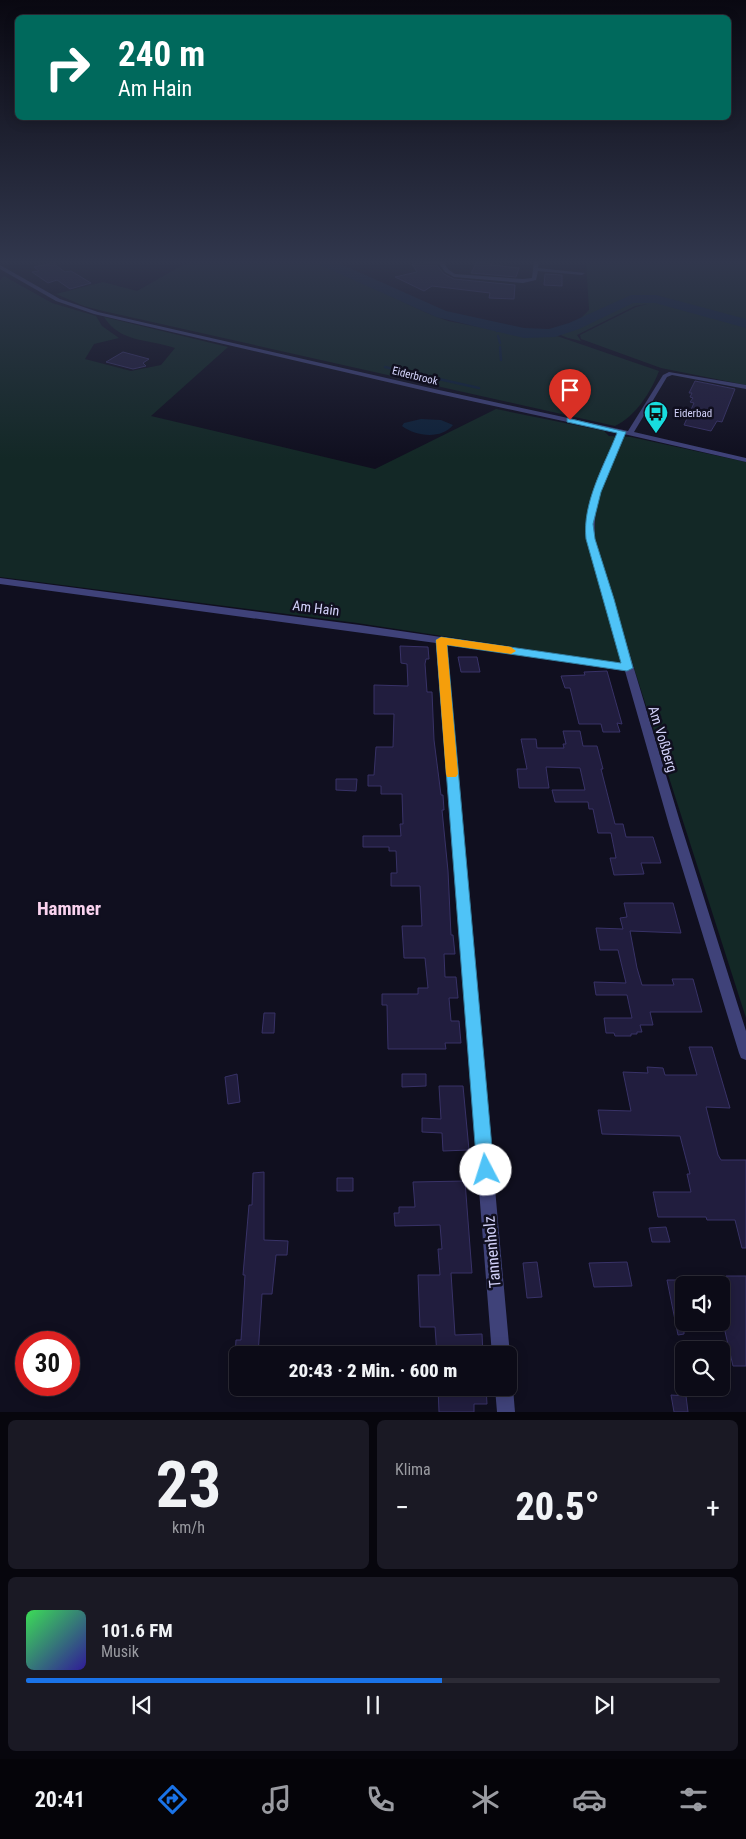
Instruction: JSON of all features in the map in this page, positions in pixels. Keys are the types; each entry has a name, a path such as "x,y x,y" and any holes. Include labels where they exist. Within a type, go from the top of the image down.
{"street":[{"name":"Eiderbrook","path":"158,327 746,460"},
{"name":"Am Voßberg","path":"746,387 671,372 665,376 626,433 597,492 589,524 591,539 627,668 746,1053"},
{"name":"Am Hain","path":"0,581 360,628 627,668"},
{"name":"Tannenholz","path":"441,640 500,1346"},
{"path":"505,1396 506,1412"}],"green space":[{"path":"0,327 103,327 119,338 94,344 85,359 131,371 161,365 175,348 127,336 118,332 113,327 145,327 228,347 151,416 375,469 496,409 604,431 609,436 631,437 746,462 746,1018 633,665 357,623 0,577"},
{"path":"174,327 479,327 521,335 557,336 659,371 642,403 623,422 615,426"},
{"path":"562,327 593,327 577,335 581,341 548,330"},
{"path":"596,327 746,327 746,385 661,368 581,339 580,335"}],"water":[{"path":"421,419 441,420 453,425 448,430 435,435 421,434 402,426 404,423"}],"building":[{"path":"123,352 149,359 143,363 146,366 133,369 106,362"},
{"path":"695,381 735,389 722,422 717,421 711,431 684,425 694,403 690,402 693,398 690,397 692,393 689,393"},
{"path":"400,646 428,647 429,659 426,659 425,664 427,692 432,692 434,740 441,795 443,795 444,810 442,810 448,871 451,935 453,935 455,954 444,954 445,977 456,977 458,998 449,998 451,1021 459,1021 461,1043 445,1043 446,1049 388,1049 387,1005 382,1005 382,994 418,994 418,988 428,988 425,958 404,958 402,926 422,926 420,886 391,886 391,873 397,873 396,851 389,851 389,847 363,847 363,836 401,836 400,824 403,824 402,794 381,794 381,786 368,786 368,775 374,775 376,747 393,747 394,714 374,714 374,685 408,686 407,664 401,663"},
{"path":"458,657 477,657 480,672 461,672"},
{"path":"607,671 622,724 617,723 620,732 603,732 601,724 579,724 570,688 565,688 561,676 585,675 584,672"},
{"path":"563,731 580,731 583,746 597,746 615,824 623,824 626,837 653,837 661,863 641,863 644,874 614,875 610,858 616,858 611,833 598,833 593,809 589,809 588,802 555,802 552,790 585,790 580,768 546,767 549,788 519,788 517,769 527,769 521,739 536,739 537,748 564,748 563,744 566,744"},
{"path":"336,779 357,779 356,791 336,790"},
{"path":"624,903 673,903 681,933 630,931 637,968 642,985 674,985 672,979 693,979 702,1012 650,1012 653,1025 640,1025 642,1032 631,1034 631,1036 615,1036 614,1033 606,1033 604,1018 632,1018 627,995 596,995 594,982 626,983 618,950 600,950 596,928 623,929 620,918 627,917"},
{"path":"264,1013 275,1013 274,1033 262,1033"},
{"path":"689,1047 712,1047 730,1108 706,1107 718,1155 721,1160 746,1160 746,1248 742,1248 735,1220 707,1220 706,1217 658,1217 653,1192 691,1192 687,1174 690,1174 680,1136 602,1134 598,1110 631,1111 623,1072 648,1073 647,1067 663,1068 665,1075 697,1075"},
{"path":"237,1074 240,1102 228,1104 225,1077"},
{"path":"402,1074 426,1074 426,1086 402,1087"},
{"path":"439,1086 463,1086 469,1150 443,1151 442,1133 422,1132 422,1118 441,1119"},
{"path":"264,1172 264,1240 288,1241 287,1255 276,1255 272,1294 262,1294 259,1346 236,1346 236,1340 241,1340 245,1275 243,1275 249,1205 252,1205 253,1173"},
{"path":"337,1178 353,1178 353,1191 337,1191"},
{"path":"465,1181 472,1273 451,1273 455,1335 482,1334 483,1346 436,1346 435,1327 420,1327 418,1275 440,1275 438,1249 442,1249 440,1225 395,1226 394,1213 399,1213 399,1207 415,1207 413,1182"},
{"path":"666,1227 670,1242 652,1242 649,1228"},
{"path":"537,1262 542,1297 527,1298 523,1263"},
{"path":"627,1262 632,1286 594,1287 589,1263"},
{"path":"730,1276 746,1276 746,1366 733,1366 730,1341 727,1341 725,1331 730,1331"},
{"path":"667,1280 675,1280 675,1320"},
{"path":"677,1331 684,1331 684,1334 678,1335"},
{"path":"671,1395 686,1396 688,1412 674,1412"},
{"path":"438,1396 486,1396 487,1404 474,1404 474,1412 439,1412"}],"waterway":[{"path":"497,327 524,333 550,334 571,327"},
{"path":"498,336 500,343"},
{"path":"500,347 501,360"},
{"path":"385,367 479,388"}],"slow traffic":[{"path":"452,774 441,640 511,651"}],"place":[{"name":"Eiderbad","path":"656,434"}],"district":[{"name":"Hammer","path":"69,908"}],"route":[{"path":"486,1170 441,640 627,668 591,539 589,524 591,509 597,492 622,432 570,420"}]}
